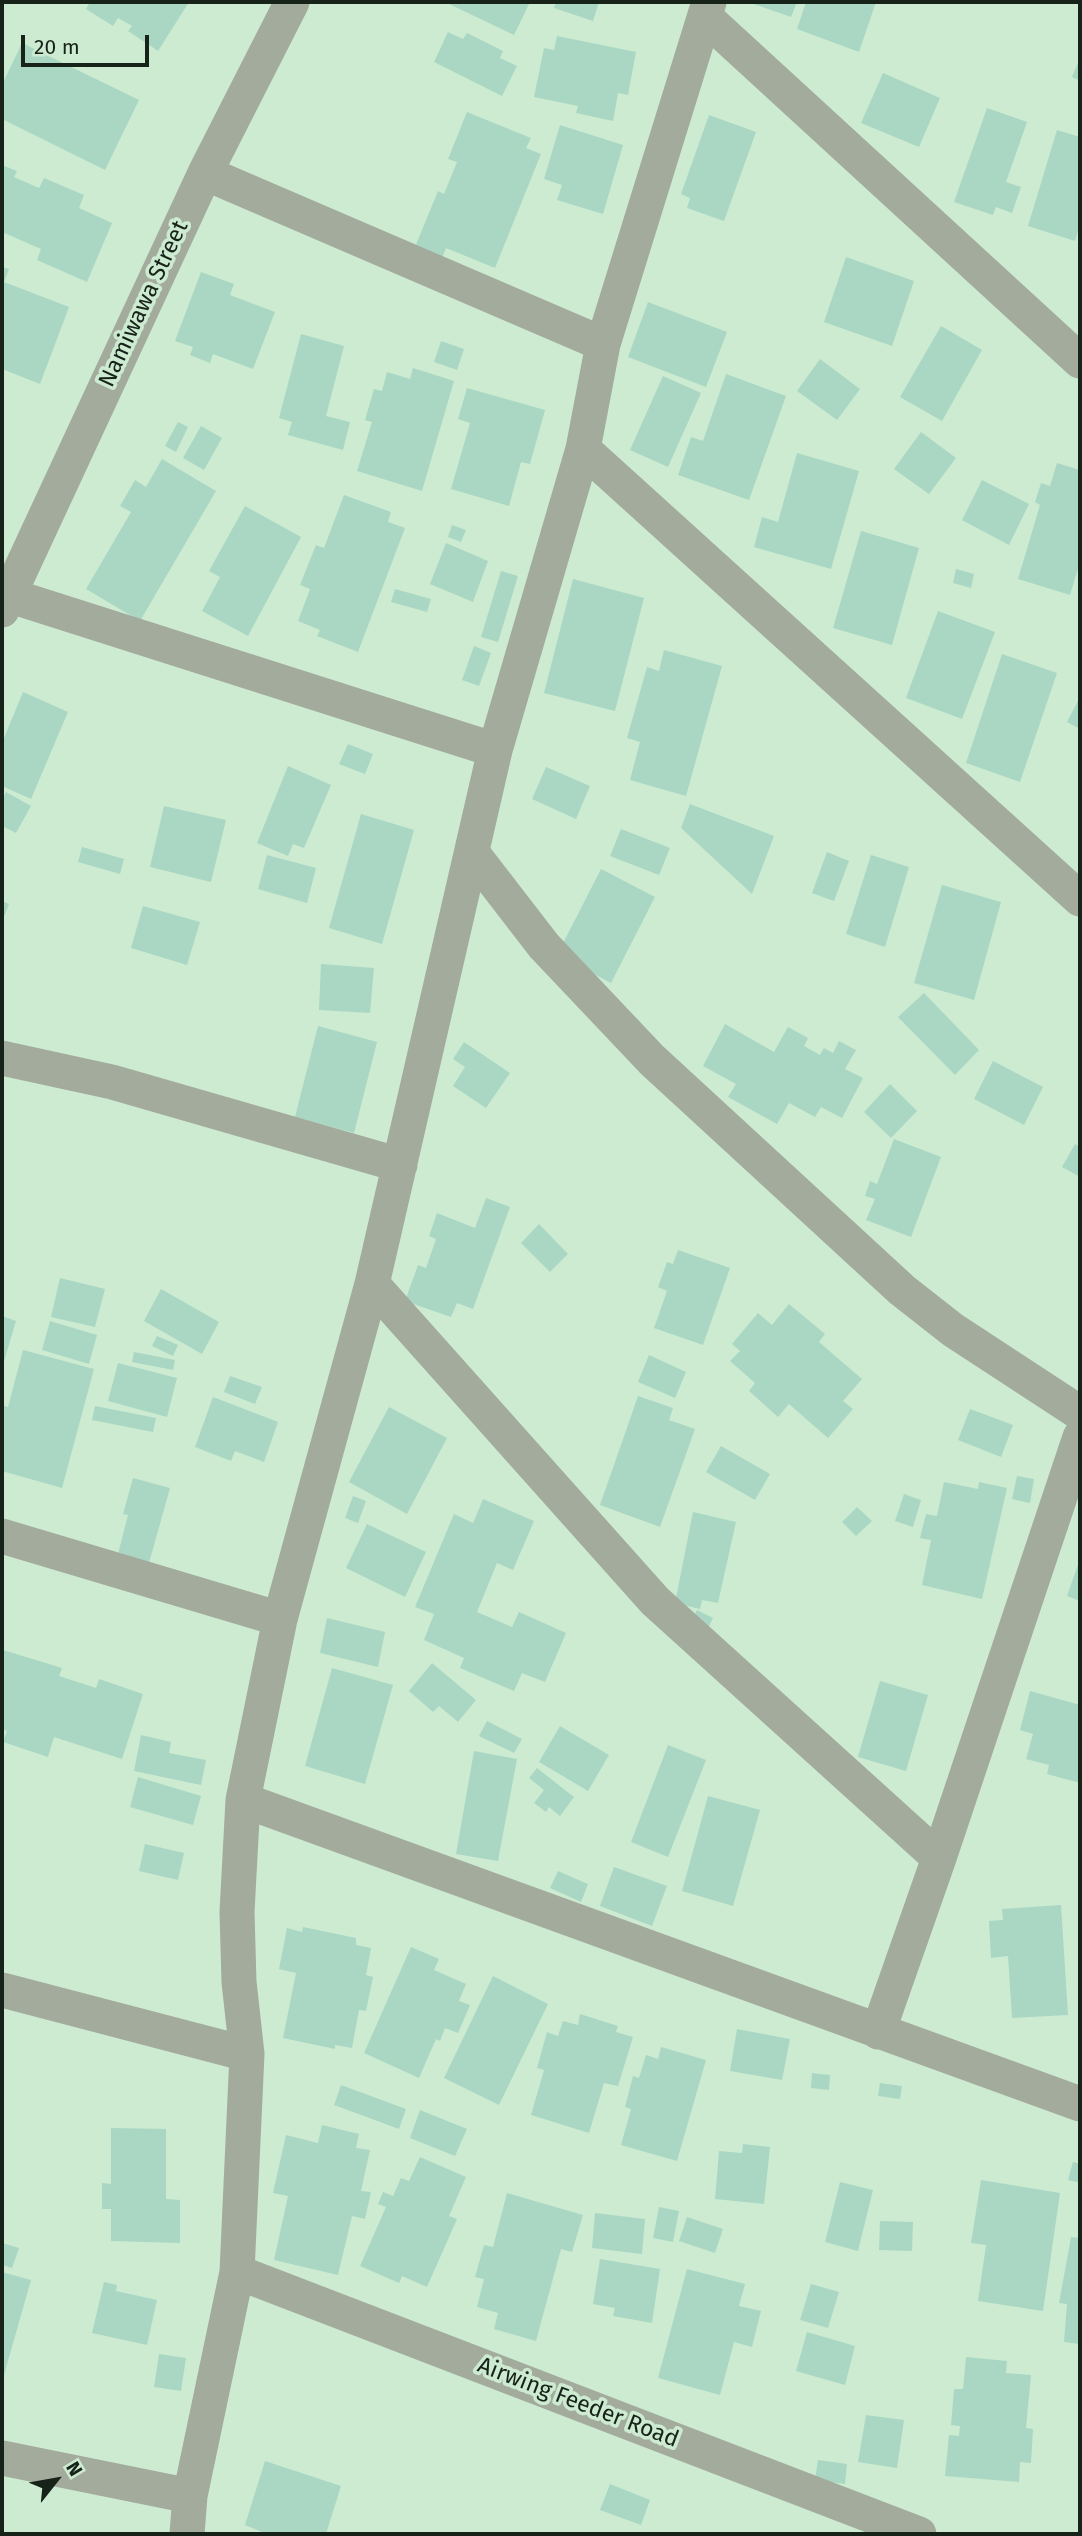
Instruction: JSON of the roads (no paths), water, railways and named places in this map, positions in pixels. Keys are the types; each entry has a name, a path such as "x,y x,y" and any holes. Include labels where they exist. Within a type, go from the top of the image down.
{"street":[{"name":"Namiwawa Street","path":"5,602 205,173 292,2"},
{"path":"187,2534 190,2496 237,2272 247,2054 239,1982 237,1912 243,1800 280,1619 372,1284 495,750 583,449 603,344 707,9 1080,361"},
{"path":"205,173 603,344"},
{"path":"583,449 1080,899"},
{"path":"5,602 495,750"},
{"path":"473,854 544,946 652,1060 902,1290 953,1330 1080,1413"},
{"path":"2,1058 112,1082 400,1165"},
{"path":"372,1284 655,1601 940,1858"},
{"path":"878,2032 940,1858 1080,1437"},
{"path":"2,1535 280,1619"},
{"path":"243,1800 1080,2104"},
{"path":"2,1990 247,2054"},
{"name":"Airwing Feeder Road","path":"237,2272 919,2534"},
{"path":"2,2458 190,2496"}]}
